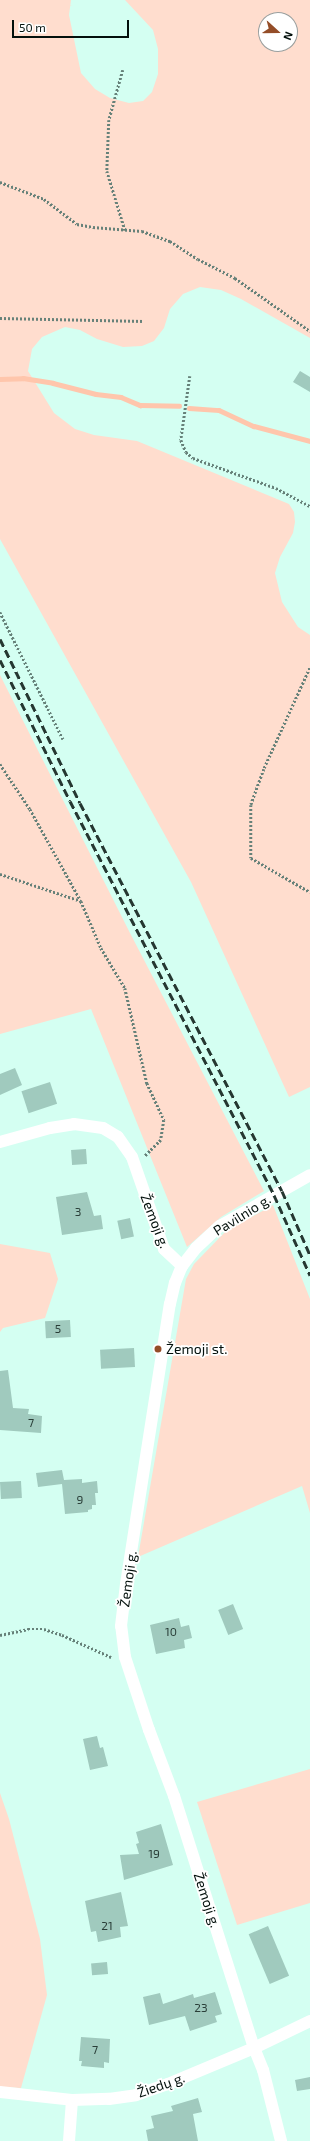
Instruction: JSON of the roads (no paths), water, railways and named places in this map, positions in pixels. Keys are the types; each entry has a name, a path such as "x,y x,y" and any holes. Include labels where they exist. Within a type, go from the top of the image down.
{"street":[{"name":"Žemoji g.","path":"0,1142 50,1128 74,1124 91,1125 103,1128 118,1137 132,1157 164,1249 182,1266 175,1283 170,1304 126,1584 121,1626 125,1657 149,1730 174,1796 254,2048 263,2070 281,2141"},
{"name":"Pavilnio g.","path":"182,1266 196,1248 220,1226 310,1175"},
{"name":"Žiedų g.","path":"0,2092 72,2100 109,2099 136,2095 168,2084 254,2048 310,2021"},
{"path":"69,2141 72,2100"}],"waterway":[{"path":"0,379 23,378 53,383 96,394 121,397 140,405 179,406"},
{"path":"189,408 219,410 254,426 310,441"}],"railway":[{"path":"0,639 80,803 282,1191 310,1255"},
{"path":"0,660 70,801 274,1195 310,1275"}],"place":[{"name":"Žemoji st.","path":"158,1349"}]}
